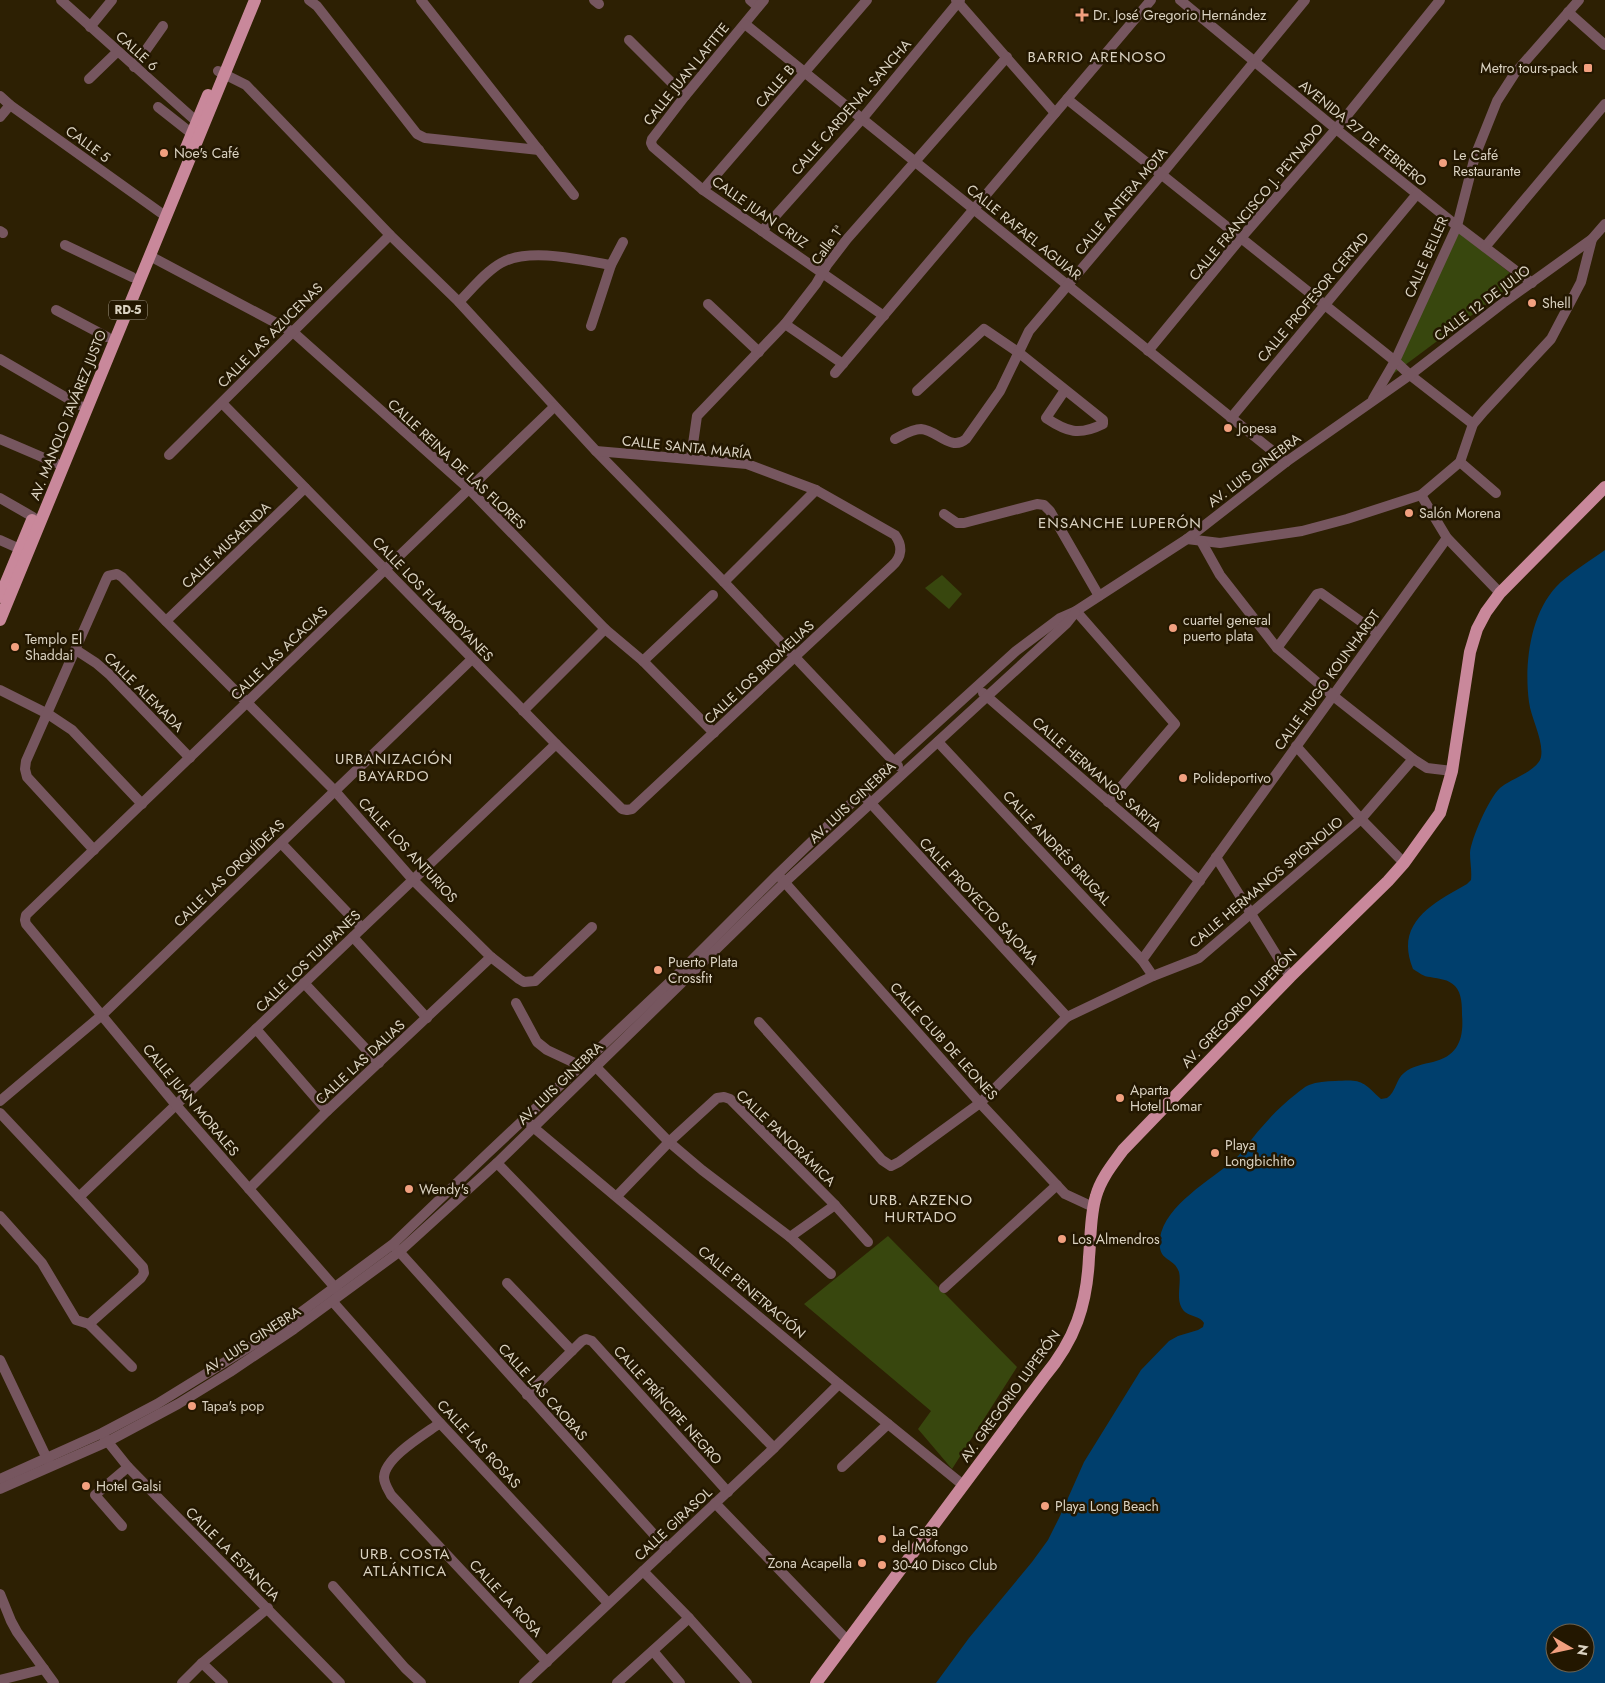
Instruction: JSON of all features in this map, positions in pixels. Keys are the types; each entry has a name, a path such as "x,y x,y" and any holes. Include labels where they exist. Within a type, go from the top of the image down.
{"main road":[{"name":"AV. MANOLO TAVÁREZ JUSTO","path":"0,620 150,256 222,73 247,0"},
{"name":"AV. MANOLO TAVÁREZ JUSTO","path":"0,597 132,277 161,213 194,127 222,73 255,0"},
{"name":"AV. GREGORIO LUPERÓN","path":"816,1683 1058,1360 1072,1336 1082,1312 1089,1274 1093,1207 1103,1179 1124,1150 1290,977 1388,881 1404,863 1440,813 1452,772 1470,652 1477,629 1486,612 1500,594 1605,487"}],"street":[{"name":"CALLE 6","path":"61,0 134,67 194,127"},
{"path":"90,27 112,0"},
{"path":"309,0 317,6 417,134 425,138 539,150"},
{"path":"421,0 574,195"},
{"path":"750,0 761,4"},
{"name":"CALLE B","path":"703,190 867,0"},
{"path":"835,374 1151,0"},
{"name":"AVENIDA 27 DE FEBRERO","path":"1180,0 1457,226 1532,282"},
{"name":"CALLE ANTERA MOTA","path":"895,440 914,430 922,429 930,431 952,443 962,442 1000,391 1029,331 1305,0"},
{"name":"CALLE FRANCISCO J. PEYNADO","path":"1148,351 1241,238 1336,129 1440,0"},
{"name":"CALLE BELLER","path":"1372,400 1395,361 1457,226 1475,156 1497,102 1515,73 1579,0"},
{"path":"958,1 1055,113"},
{"name":"CALLE CARDENAL SANCHA","path":"762,231 862,119 958,1"},
{"name":"CALLE JUAN LAFITTE","path":"651,143 684,96 761,4"},
{"path":"1568,12 1605,45"},
{"name":"CALLE RAFAEL AGUIAR","path":"744,24 1286,462"},
{"path":"134,67 163,26"},
{"path":"629,40 684,96"},
{"path":"89,79 117,52"},
{"name":"Calle 1ª","path":"691,458 697,416 785,324 847,239 1007,57"},
{"path":"222,73 246,85 390,235 459,302 554,407 795,656 904,772"},
{"name":"CALLE 5","path":"0,96 161,213"},
{"path":"1067,99 1395,361 1410,375 1474,424"},
{"path":"1485,247 1605,104"},
{"path":"0,117 10,105"},
{"path":"158,107 194,127"},
{"name":"CALLE JUAN CRUZ","path":"651,143 653,147 703,190 884,316"},
{"name":"CALLE PROFESOR CERTAD","path":"1231,418 1324,304 1418,194"},
{"name":"CALLE 12 DE JULIO","path":"1372,400 1410,375 1532,282 1592,240 1605,224"},
{"name":"CALLE LAS AZUCENAS","path":"170,454 390,235"},
{"path":"1187,539 1220,543 1302,531 1347,519 1421,495 1460,462 1474,424 1551,339 1581,282 1592,240"},
{"path":"591,326 611,265 623,242"},
{"path":"64,245 132,277"},
{"name":"CALLE REINA DE LAS FLORES","path":"150,256 293,332 469,489 605,629 643,661 714,733"},
{"path":"459,302 487,274 501,263 514,258 558,257 611,265"},
{"path":"708,304 759,352"},
{"path":"56,310 107,337"},
{"path":"785,324 843,364"},
{"path":"917,391 982,330 986,330 1018,352 1103,420 1103,424 1087,430 1072,431 1065,430 1046,418 1065,390"},
{"path":"0,359 79,405"},
{"name":"AV. LUIS GINEBRA","path":"0,1490 49,1463 178,1404 230,1372 342,1295 496,1163 596,1067 895,761 1016,651 1060,618 1076,611 1187,539 1286,462 1372,400"},
{"name":"CALLE LOS FLAMBOYANES","path":"222,403 523,711 622,809 627,810"},
{"name":"CALLE LAS ACACIAS","path":"24,920 26,915 554,407"},
{"path":"0,439 56,463"},
{"name":"CALLE SANTA MARÍA","path":"596,451 747,464 816,490 895,535 901,547"},
{"path":"1460,462 1496,493"},
{"name":"CALLE MUSAENDA","path":"166,621 305,488"},
{"path":"724,582 816,490"},
{"path":"1421,495 1447,538 1500,594"},
{"path":"0,498 33,517"},
{"path":"944,514 957,522 964,523 1037,504 1044,506 1050,511 1099,596"},
{"name":"CALLE HUGO KOUNHARDT","path":"1142,960 1447,538"},
{"path":"0,540 20,549"},
{"path":"1201,541 1220,575 1277,648 1332,696 1413,759 1427,768 1452,772"},
{"name":"CALLE LOS BROMELIAS","path":"627,810 632,809 892,566 900,554 901,547"},
{"name":"CALLE LOS ANTURIOS","path":"76,650 108,576 112,574 122,577 335,791 414,880 492,957 524,982 535,981 592,927"},
{"path":"1277,648 1317,594 1321,593 1377,633"},
{"path":"643,661 713,595"},
{"path":"1076,611 1175,724 1108,802"},
{"name":"AV. LUIS GINEBRA","path":"105,1438 277,1330 334,1286 396,1248 525,1118 580,1066 781,878 870,804 938,742 1067,623 1076,611"},
{"path":"523,711 605,629"},
{"path":"76,650 26,761 25,768 27,777 94,850"},
{"name":"CALLE ALEMADA","path":"76,650 110,675 190,758"},
{"name":"CALLE LAS ORQUÍDEAS","path":"0,1101 102,1015 472,659"},
{"name":"CALLE HERMANOS SARITA","path":"977,686 986,696 1200,881"},
{"path":"0,690 48,714 72,730 142,804"},
{"name":"CALLE ANDRÉS BRUGAL","path":"938,742 1142,960 1153,976"},
{"name":"CALLE LOS TULIPANES","path":"79,1197 556,744"},
{"path":"1296,746 1361,819 1404,863"},
{"name":"CALLE HERMANOS SPIGNOLIO","path":"759,1022 882,1160 891,1166 980,1103 1067,1017 1153,976 1200,958 1361,819 1413,759"},
{"name":"CALLE PROYECTO SAJOMA","path":"863,793 870,804 1067,1017"},
{"path":"281,843 362,928"},
{"path":"1216,857 1290,977"},
{"name":"CALLE CLUB DE LEONES","path":"781,878 980,1103 1065,1194 1093,1207"},
{"name":"CALLE JUAN MORALES","path":"24,920 176,1105 342,1295"},
{"path":"353,937 427,1018"},
{"name":"CALLE LAS DALIAS","path":"249,1189 327,1111 492,957"},
{"path":"304,983 379,1063"},
{"path":"516,1003 537,1042 547,1050 580,1066"},
{"path":"256,1029 327,1111"},
{"path":"596,1067 669,1142 702,1170 790,1237 831,1274"},
{"name":"CALLE PANORÁMICA","path":"617,1196 669,1142 717,1098 724,1097 730,1099 835,1205 868,1242"},
{"path":"0,1114 143,1267 142,1278 89,1324"},
{"name":"CALLE PENETRACIÓN","path":"525,1118 533,1127 839,1384 963,1485"},
{"path":"496,1163 774,1448"},
{"path":"944,1288 1057,1185"},
{"path":"790,1237 835,1205"},
{"path":"0,1216 42,1262 76,1320 89,1324 132,1367"},
{"name":"CALLE LAS CAOBAS","path":"396,1248 667,1549"},
{"path":"506,1283 572,1351 527,1394"},
{"name":"CALLE LAS ROSAS","path":"333,1302 440,1423 608,1603"},
{"name":"CALLE PRÍNCIPE NEGRO","path":"572,1351 586,1339 592,1341 728,1492"},
{"path":"0,1360 49,1463"},
{"name":"CALLE GIRASOL","path":"524,1683 728,1492 839,1384"},
{"name":"CALLE LA ROSA","path":"440,1423 394,1457 384,1475 385,1484 391,1496 547,1662"},
{"path":"842,1467 888,1424"},
{"name":"CALLE LA ESTANCIA","path":"105,1438 128,1467 340,1683"},
{"name":"AV. LUIS GINEBRA","path":"0,1479 49,1463"},
{"path":"122,1526 95,1496 128,1467"},
{"path":"716,1503 847,1640"},
{"path":"643,1572 689,1618 746,1683"},
{"path":"333,1586 405,1668 421,1683"},
{"path":"0,1594 11,1622 54,1683"},
{"path":"182,1683 202,1663 268,1608"},
{"path":"617,1683 689,1618"},
{"path":"653,1651 680,1683"},
{"path":"202,1663 223,1683"},
{"path":"0,1680 44,1668"}],"green space":[{"path":"1457,231 1519,280 1385,380"},
{"path":"942,575 962,594 949,609 925,588"},
{"path":"888,1236 1017,1367 952,1469 918,1429 931,1411 804,1304"}],"water":[{"path":"1605,550 1605,1683 936,1683 969,1638 1048,1540 1084,1462 1141,1370 1169,1341 1203,1327 1204,1323 1202,1321 1187,1314 1182,1308 1179,1298 1179,1272 1174,1263 1163,1256 1161,1252 1160,1238 1170,1215 1190,1194 1234,1160 1273,1115 1305,1087 1325,1081 1356,1081 1361,1082 1381,1099 1387,1098 1401,1076 1407,1071 1448,1056 1458,1045 1462,1032 1462,1004 1459,992 1450,982 1426,976 1413,969 1408,953 1409,939 1413,927 1420,916 1430,907 1471,880 1471,847 1481,819 1496,793 1500,788 1529,771 1539,762 1541,744 1529,702 1528,657 1535,626 1547,598 1573,572"}],"place":[{"name":"Dr. José Gregorio Hernández","path":"1082,15"},
{"name":"Metro tours-pack","path":"1588,68"},
{"name":"Noe's Café","path":"164,153"},
{"name":"Le Café Restaurante","path":"1443,163"},
{"name":"Shell","path":"1532,303"},
{"name":"Jopesa","path":"1228,428"},
{"name":"Salón Morena","path":"1409,513"},
{"name":"cuartel general puerto plata","path":"1173,628"},
{"name":"Templo El Shaddai","path":"15,647"},
{"name":"Polideportivo","path":"1183,778"},
{"name":"Puerto Plata Crossfit","path":"658,970"},
{"name":"Aparta Hotel Lomar","path":"1120,1098"},
{"name":"Playa Longbichito","path":"1215,1153"},
{"name":"Wendy's","path":"409,1189"},
{"name":"Los Almendros","path":"1062,1239"},
{"name":"Tapa's pop","path":"192,1406"},
{"name":"Hotel Galsi","path":"86,1486"},
{"name":"Playa Long Beach","path":"1045,1506"},
{"name":"La Casa del Mofongo","path":"882,1539"},
{"name":"Zona Acapella","path":"862,1563"},
{"name":"30-40 Disco Club","path":"882,1565"}],"district":[{"name":"BARRIO ARENOSO","path":"1097,57"},
{"name":"ENSANCHE LUPERÓN","path":"1120,523"},
{"name":"URBANIZACIÓN BAYARDO","path":"394,768"},
{"name":"URB. ARZENO HURTADO","path":"921,1208"},
{"name":"URB. COSTA ATLÁNTICA","path":"405,1562"}]}
